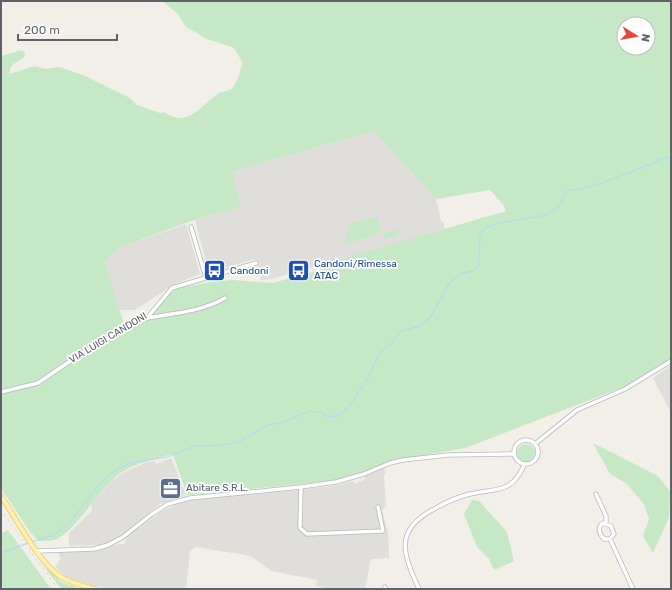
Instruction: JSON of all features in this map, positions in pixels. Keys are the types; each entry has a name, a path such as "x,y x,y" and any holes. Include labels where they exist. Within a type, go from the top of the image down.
{"main road":[{"path":"1,496 49,566 60,576 74,583 96,589"}],"street":[{"path":"191,227 206,278"},
{"name":"VIA LUIGI CANDONI","path":"1,392 38,383 85,351 147,318 172,288 256,263"},
{"path":"147,318 188,312 211,306 226,298"},
{"path":"535,444 577,410 625,389 671,361"},
{"path":"419,589 406,549 406,535 411,525 427,512 451,500 469,494 508,486 518,479 524,465 535,460 538,453 535,444 528,440 521,441 515,446 513,454 517,461 524,465"},
{"path":"36,549 94,549 108,545 124,537 160,508 179,500 344,481 390,463 403,460 448,455 513,454"},
{"path":"301,487 300,528 307,534 383,531 378,507"},
{"path":"596,494 606,516 606,523"},
{"path":"606,523 611,526 614,532 610,539"},
{"path":"606,523 602,524 599,530 602,537 610,539"},
{"path":"610,539 633,589"}],"shaded area":[{"path":"374,131 436,199 441,221 444,223 444,230 271,279 261,280 255,259 209,272 195,220 239,207 231,171"},
{"path":"186,224 200,274 175,284 135,310 119,310 105,262 120,247"},
{"path":"671,365 671,413 653,378"},
{"path":"171,458 186,495 160,504 119,537 102,545 69,546 69,533 92,511 91,505 110,483 121,474 147,462 154,461 157,464"},
{"path":"384,468 386,473 384,475 386,506 382,510 388,533 389,558 371,559 365,589 329,589 316,586 317,580 271,571 251,556 196,547 190,551 186,589 107,589 68,579 55,567 60,560 59,552 97,551 118,544 124,544 128,536 162,511 188,500 308,489 338,485 353,481 355,484 365,479 365,476"}],"green space":[{"path":"162,1 671,1 671,359 626,386 465,448 396,460 348,479 187,495 173,454 137,464 124,471 111,481 69,530 61,537 54,540 39,541 30,532 1,488 1,56 22,50 25,53 24,57 11,66 9,74 35,66 45,69 59,67 83,75 130,98 137,105 163,114 162,111 179,118 186,117 199,110 220,93 228,91 232,88 237,81 243,63 234,48 207,39 186,27 177,13","holes":["374,131 436,199 490,190 504,206 506,211 331,262 330,267 273,283 232,280 178,288 171,292 140,323 126,331 105,262 120,247 194,220 241,207 232,171"]},
{"path":"377,217 380,229 376,235 345,244 350,224"},
{"path":"397,230 399,235 384,239 383,234"},
{"path":"257,268 261,275 247,274 248,272"},
{"path":"593,443 658,476 670,491 669,517 653,553 643,536 649,519 644,504 627,484 610,474"},
{"path":"526,444 532,447 535,453 532,459 526,462 520,459 517,453 520,447"},
{"path":"472,500 479,501 507,532 514,561 494,570 489,559 477,547 464,514"},
{"path":"8,530 51,589 7,589 1,586 1,534"},
{"path":"48,568 61,582 76,587 74,589 61,589 46,569"}],"waterway":[{"path":"31,542 54,535 72,520 99,485 109,475 129,463 167,457 195,446 223,445 239,442 266,426 286,421 309,411 320,412 328,417 337,416 348,408 368,378 381,351 391,344 401,331 419,326 430,318 449,283 462,273 474,271 479,265 480,234 486,227 499,223 547,215 558,207 568,190 582,189 605,182 671,156"},
{"path":"1,553 28,543"}],"railway":[{"path":"1,510 58,589"}],"place":[{"name":"Candoni/Rimessa ATAC","path":"298,270"},
{"name":"Candoni","path":"214,271"},
{"name":"Abitare S.R.L.","path":"170,488"}]}
